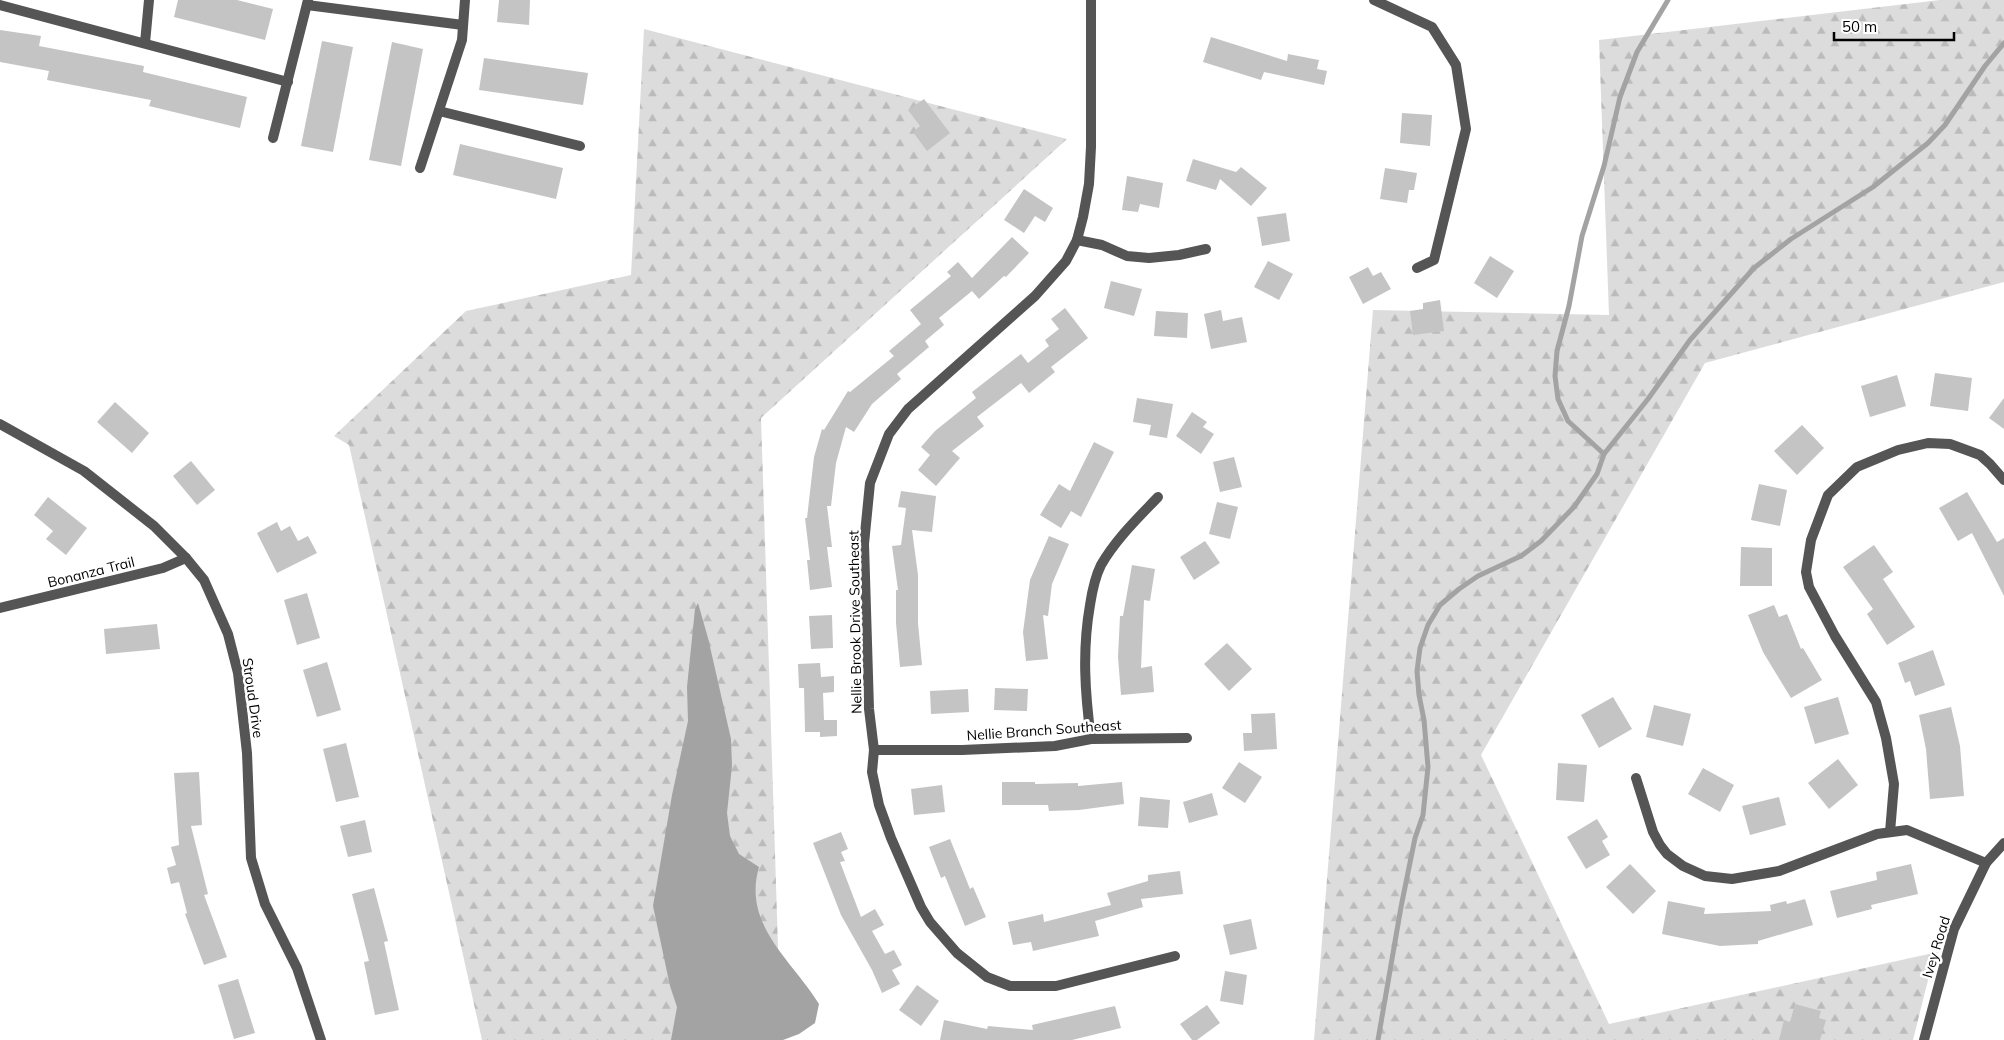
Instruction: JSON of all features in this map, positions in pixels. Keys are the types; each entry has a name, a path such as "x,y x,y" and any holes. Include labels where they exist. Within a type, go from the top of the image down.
{"street":[{"path":"145,44 149,0"},
{"path":"420,168 462,40 464,0"},
{"name":"Nellie Brook Drive Southeast","path":"1091,0 1091,147 1089,184 1077,240 1066,261 1035,296 908,409 889,434 870,483 864,544 869,709 874,750 872,772 879,805 920,907 930,922 958,953 987,977 1010,986 1056,986 1175,956"},
{"path":"1374,0 1432,27 1456,65 1466,129 1434,260 1418,268"},
{"path":"273,138 308,3 463,25"},
{"path":"0,5 288,82"},
{"path":"438,111 580,146"},
{"path":"1077,240 1102,245 1127,256 1148,258 1179,255 1206,249"},
{"name":"Stroud Drive","path":"0,424 84,471 154,526 186,558 204,580 228,634 238,673 247,753 251,858 265,904 297,968 320,1040"},
{"path":"1890,832 1894,784 1879,711 1876,702 1834,636 1809,588 1806,572 1811,540 1828,495 1857,467 1898,450 1928,442 1950,444 1980,455 2004,480"},
{"path":"1091,739 1086,704 1084,654 1092,588 1101,566 1124,532 1158,497"},
{"name":"Bonanza Trail","path":"0,608 163,568 186,558"},
{"name":"Nellie Branch Southeast","path":"874,750 962,750 1055,746 1091,739 1187,738"},
{"path":"1636,778 1653,832 1660,845 1667,854 1683,866 1704,876 1732,879 1779,871 1877,834 1907,830 1986,862"},
{"name":"Ivey Road","path":"1924,1040 1954,929 1986,862 2004,843"}],"green space":[{"path":"1940,0 2004,0 2004,282 1705,363 1481,755 1609,1024 1938,952 1929,976 1913,1040 1314,1040 1373,310 1609,315 1599,40"},
{"path":"644,29 1067,139 761,418 781,1040 482,1040 349,445 334,436 466,311 631,275"}],"shaded area":[{"path":"698,603 731,739 732,766 727,813 730,836 739,854 759,867 756,888 757,907 772,941 819,1004 815,1023 799,1034 783,1040 671,1040 677,1007 670,986 653,906 672,795 688,721 687,687 695,609"}],"building":[{"path":"178,0 237,0 273,9 265,40 174,17"},
{"path":"499,0 530,0 529,25 497,22"},
{"path":"0,30 41,36 39,46 144,66 143,72 247,97 240,128 149,106 151,100 47,80 49,71 0,62"},
{"path":"1211,37 1287,61 1288,54 1319,60 1317,69 1327,71 1324,85 1264,72 1261,80 1203,62"},
{"path":"322,41 353,47 333,152 301,146"},
{"path":"392,42 423,49 401,166 369,160"},
{"path":"484,58 588,73 583,105 479,90"},
{"path":"924,99 950,133 927,151 913,132 920,126 908,110"},
{"path":"1402,113 1432,115 1430,146 1400,143"},
{"path":"460,144 563,168 556,199 453,175"},
{"path":"1193,159 1236,172 1241,167 1267,188 1251,206 1220,179 1216,190 1186,181"},
{"path":"1385,168 1417,173 1414,190 1409,190 1407,203 1380,199"},
{"path":"1127,176 1163,183 1159,208 1140,204 1138,212 1122,210"},
{"path":"1024,189 1053,208 1045,222 1035,216 1024,233 1004,220"},
{"path":"1286,213 1290,241 1262,246 1257,217"},
{"path":"1012,237 1029,253 1006,277 1004,276 979,299 972,291 939,318 944,325 925,341 929,347 897,374 901,379 872,404 854,432 846,427 836,463 831,506 827,506 832,547 827,547 832,587 810,590 807,560 810,560 805,518 807,518 814,457 822,429 824,430 848,391 850,392 894,356 889,351 921,324 910,310 951,276 947,272 958,262 972,278"},
{"path":"1490,256 1514,271 1497,298 1474,283"},
{"path":"1268,261 1293,274 1279,300 1254,287"},
{"path":"1368,267 1373,276 1381,272 1391,289 1363,304 1349,277"},
{"path":"1111,281 1142,289 1134,316 1104,308"},
{"path":"1440,300 1444,331 1413,335 1410,311 1423,309 1423,303"},
{"path":"1065,308 1088,338 1051,367 1055,372 1029,393 1021,383 977,417 984,426 952,451 960,458 936,486 918,470 930,455 921,447 935,431 976,398 972,392 1021,354 1028,363 1049,346 1045,340 1059,329 1051,319"},
{"path":"1221,310 1223,321 1242,317 1247,342 1211,349 1204,314"},
{"path":"1156,311 1188,313 1187,338 1154,336"},
{"path":"1935,373 1972,378 1968,411 1930,406"},
{"path":"1897,375 1906,406 1870,417 1861,386"},
{"path":"1137,398 1173,404 1167,438 1149,435 1151,425 1133,422"},
{"path":"2004,398 2004,429 1989,418"},
{"path":"115,402 149,433 132,453 97,422"},
{"path":"1192,412 1207,422 1203,427 1214,434 1201,454 1176,436"},
{"path":"1802,425 1824,448 1797,475 1774,451"},
{"path":"1094,442 1114,452 1081,517 1071,511 1061,528 1040,515 1059,484 1070,491"},
{"path":"1234,457 1242,487 1220,492 1213,462"},
{"path":"191,461 215,490 197,505 173,476"},
{"path":"1759,484 1787,490 1780,526 1751,520"},
{"path":"901,491 936,496 932,532 912,530 918,575 918,623 922,665 900,667 896,623 896,590 898,590 892,546 901,545 906,508 898,507"},
{"path":"1967,492 1997,542 2004,538 2004,596 1972,533 1958,541 1939,508"},
{"path":"48,497 87,528 66,555 46,539 53,531 34,515"},
{"path":"1217,502 1238,507 1230,539 1209,534"},
{"path":"277,522 281,531 290,526 298,541 308,536 317,553 277,573 257,533"},
{"path":"1049,536 1069,544 1052,584 1048,616 1043,615 1048,659 1026,661 1023,632 1030,580"},
{"path":"1205,541 1220,563 1194,580 1180,557"},
{"path":"1874,545 1893,572 1883,579 1915,627 1887,645 1867,614 1873,609 1843,567"},
{"path":"1741,547 1772,548 1772,586 1740,586"},
{"path":"1132,565 1155,569 1150,601 1144,600 1141,668 1152,666 1154,692 1121,695 1118,657 1120,616 1123,616"},
{"path":"307,593 320,638 297,645 284,600"},
{"path":"1774,605 1779,617 1787,614 1801,649 1803,648 1822,680 1791,698 1763,652 1748,615"},
{"path":"832,615 833,648 811,649 809,616"},
{"path":"157,624 160,649 106,654 104,629"},
{"path":"1227,643 1252,669 1229,691 1204,664"},
{"path":"1933,650 1945,685 1915,696 1910,681 1905,683 1898,663"},
{"path":"327,662 341,710 317,717 303,670"},
{"path":"820,663 821,677 834,676 834,692 823,693 824,720 837,720 837,736 820,737 820,732 805,732 804,688 799,688 798,664"},
{"path":"995,688 1028,689 1027,711 994,710"},
{"path":"968,689 969,712 931,714 930,691"},
{"path":"1613,697 1632,729 1599,748 1581,715"},
{"path":"1838,697 1849,734 1815,744 1804,707"},
{"path":"1654,705 1691,714 1683,746 1646,737"},
{"path":"1951,707 1960,746 1964,796 1930,799 1926,749 1919,715"},
{"path":"1275,713 1277,749 1244,751 1243,733 1252,733 1251,714"},
{"path":"346,743 359,797 336,802 323,749"},
{"path":"1838,759 1858,785 1829,809 1808,783"},
{"path":"1239,762 1262,777 1245,803 1222,788"},
{"path":"1558,763 1587,765 1584,802 1556,800"},
{"path":"1703,768 1734,785 1720,812 1688,794"},
{"path":"199,772 202,825 191,826 208,894 204,895 227,957 204,965 185,914 187,913 179,882 171,884 167,868 176,865 171,847 179,845 174,773"},
{"path":"1002,782 1035,782 1035,784 1078,783 1078,786 1122,782 1124,804 1079,810 1049,811 1048,805 1002,805"},
{"path":"942,785 945,812 914,815 911,789"},
{"path":"1212,793 1218,815 1189,823 1183,802"},
{"path":"1140,797 1170,800 1168,828 1138,826"},
{"path":"1779,797 1786,825 1750,835 1742,806"},
{"path":"1597,819 1608,837 1602,841 1610,855 1586,869 1567,837"},
{"path":"365,820 372,852 348,857 340,826"},
{"path":"841,832 848,849 841,852 845,861 840,862 861,917 875,909 884,925 872,931 885,954 894,950 902,965 892,970 900,984 882,993 872,970 841,915 813,843"},
{"path":"950,839 970,889 973,887 986,917 965,926 945,876 941,878 929,847"},
{"path":"1630,864 1656,891 1633,914 1606,887"},
{"path":"1911,864 1918,894 1871,905 1872,909 1837,918 1830,891 1877,880 1876,872"},
{"path":"1180,871 1183,894 1141,899 1143,907 1095,921 1099,936 1033,951 1031,942 1013,945 1008,922 1043,914 1044,922 1111,905 1107,893 1148,881 1148,875"},
{"path":"374,888 388,941 384,942 399,1010 375,1015 364,962 369,961 352,894"},
{"path":"1805,899 1813,925 1758,941 1758,944 1720,946 1662,934 1668,901 1705,908 1704,914 1771,911 1770,905 1786,901 1787,904"},
{"path":"1251,919 1257,949 1230,955 1223,925"},
{"path":"1225,971 1247,975 1243,1005 1220,1001"},
{"path":"238,979 255,1033 234,1039 218,985"},
{"path":"917,985 939,1001 921,1026 899,1010"},
{"path":"1795,1004 1821,1011 1819,1018 1826,1020 1820,1040 1779,1040 1784,1020 1790,1022"},
{"path":"1207,1005 1220,1023 1197,1040 1192,1040 1180,1024"},
{"path":"1115,1006 1121,1028 1072,1040 940,1040 944,1020 987,1029 988,1026 1033,1030 1032,1025"}],"waterway":[{"path":"1604,454 1568,421 1558,399 1555,376 1557,351 1569,306 1582,236 1604,166 1620,97 1637,52 1668,0"},
{"path":"1378,1040 1401,907 1415,838 1423,815 1428,767 1417,671 1420,648 1428,625 1440,605 1478,576 1521,556 1541,541 1574,507 1597,474 1604,454 1648,399 1690,340 1754,268 1791,239 1873,187 1928,143 1945,125 1985,66 2004,43"}]}
